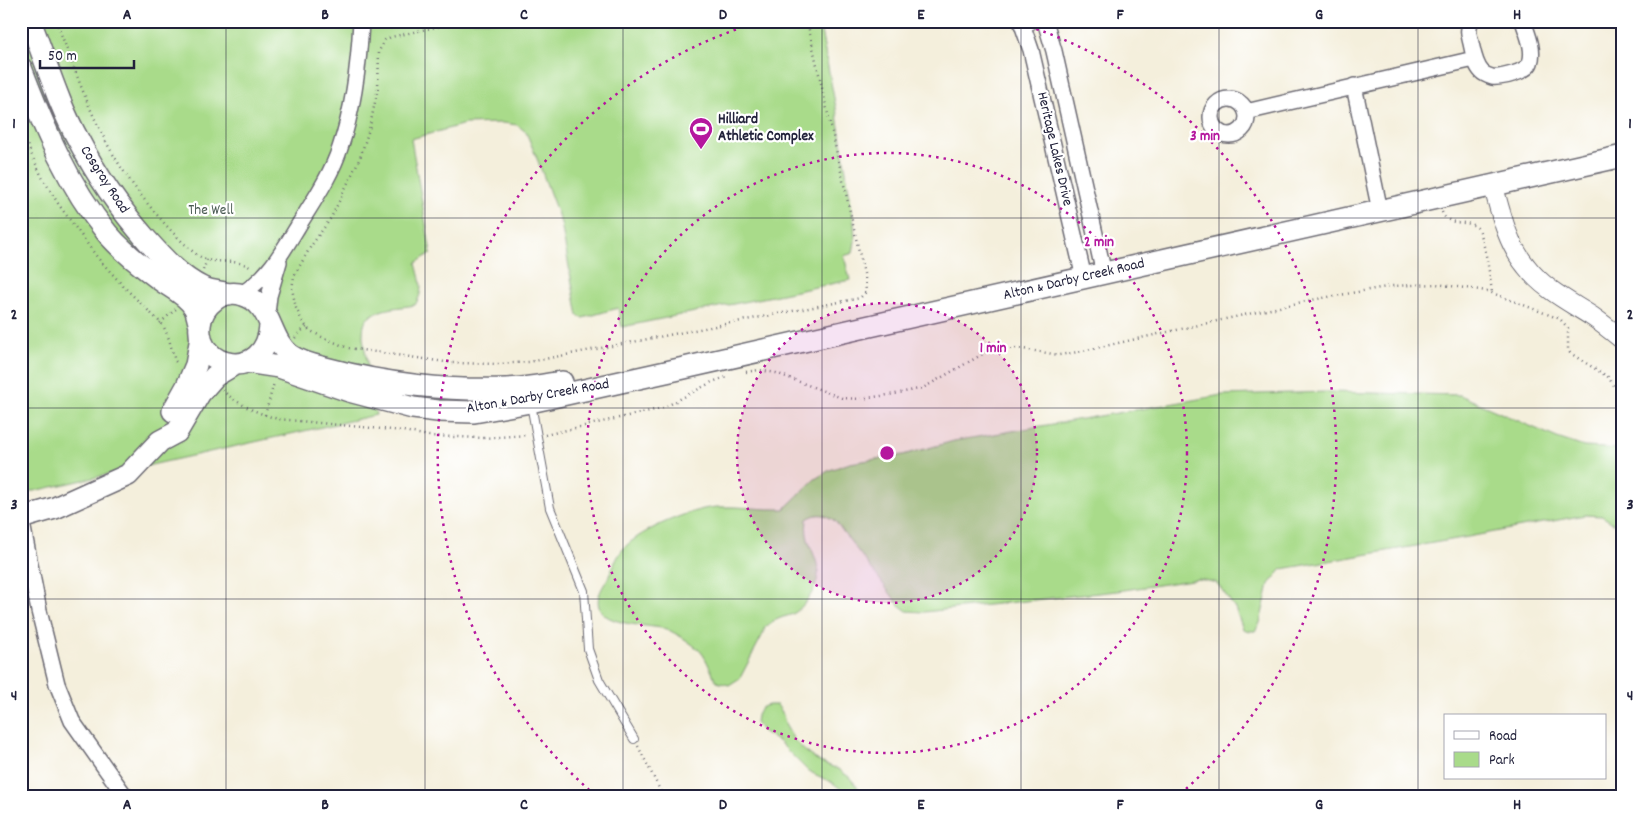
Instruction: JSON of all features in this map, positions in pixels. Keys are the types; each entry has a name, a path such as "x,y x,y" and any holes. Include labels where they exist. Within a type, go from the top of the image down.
{"main road":[{"name":"Cosgray Road","path":"30,21 63,108 78,141 110,193 133,224 158,252 185,277 205,289 235,294"},
{"name":"Cosgray Road","path":"21,68 52,143 81,196 107,233 133,260 183,295 195,308 200,331"},
{"path":"1493,185 1623,156"},
{"name":"Alton & Darby Creek Road","path":"241,363 279,367 349,391 412,408 438,412 474,412 530,402 684,368 1493,185"},
{"path":"21,518 55,508 128,476 160,440 177,432 200,394 215,376 257,357 265,348 269,337 269,320 261,305 252,298 235,294 218,297 202,314 196,365 187,386 164,424 160,440"},
{"name":"Alton & Darby Creek Road","path":"269,320 283,348 291,356 307,363 344,373 450,390 507,389 684,368"},
{"path":"200,331 205,348 213,357 224,362 241,363"}],"street":[{"name":"Heritage Lakes Drive","path":"1045,21 1054,51 1069,169 1094,276"},
{"path":"1471,21 1468,34 1474,59 1481,71 1490,77 1516,73 1530,64 1531,53 1523,21"},
{"path":"235,294 250,288 282,254 324,182 340,150 354,96 360,57 361,23"},
{"name":"Heritage Lakes Drive","path":"1023,25 1069,169 1094,276"},
{"path":"1246,112 1474,59"},
{"path":"1354,86 1380,211"},
{"path":"1493,185 1512,245 1526,266 1555,293 1594,317 1623,340"},
{"path":"269,320 269,296 282,254"},
{"path":"21,518 39,611 57,684 72,721 125,796"}],"lane":[{"path":"361,23 376,21"},
{"path":"1023,25 1040,21"},
{"path":"530,402 550,508 584,591 588,649 599,680 634,739"}],"path":[{"path":"56,21 102,133 119,164 154,211 198,256 207,260 249,266 256,274"},
{"path":"462,21 391,38 385,40 381,45 378,51 378,88 370,126 360,158 331,218 311,246 294,276 292,284 293,298 306,327 322,337 348,348 452,363 499,364 529,362 860,298 866,292 866,278 806,21"},
{"path":"21,132 42,177 60,205 91,249 125,288 160,323 169,339 175,361 180,366"},
{"path":"1439,198 1443,216 1449,221 1473,225 1479,230 1490,267 1492,293"},
{"path":"741,373 759,370 776,372 842,398 860,399 923,388 988,351 1017,348 1059,355 1311,300 1392,286 1436,284 1492,293 1560,319 1568,328 1568,348 1570,353 1608,377 1623,398"},
{"path":"160,323 181,304"},
{"path":"291,345 306,327"},
{"path":"221,389 244,407 278,419 403,431 429,436 483,438 532,435 537,437 663,408 712,382 732,375"},
{"path":"265,415 275,382"},
{"path":"634,739 663,796"}],"green space":[{"name":"The Well","path":"21,21 819,21 836,108 854,223 855,241 853,253 844,256 850,280 622,327 618,308 583,318 578,316 561,223 526,132 517,125 503,123 465,124 411,139 431,253 416,263 421,289 415,305 390,308 378,312 368,318 364,325 363,338 376,415 34,491 21,491"},
{"path":"1328,392 1460,395 1557,438 1584,447 1623,449 1623,530 1602,516 1585,515 1282,569 1269,584 1260,623 1255,631 1249,631 1243,629 1235,608 1217,583 1199,579 1117,591 924,612 907,611 899,605 835,521 825,515 818,515 807,519 806,527 808,540 818,568 817,580 812,592 796,612 780,618 765,627 740,678 729,685 717,682 701,652 683,638 666,629 613,620 601,611 599,606 600,592 618,557 626,546 644,533 670,520 709,508 784,509 815,479 830,470 850,463 903,455 954,441 1222,395"},
{"path":"777,705 794,740 805,751 820,762 838,769 849,777 865,796 850,796 833,783 808,771 779,742 762,731 756,723 758,713 762,707"}],"place":[{"name":"Hilliard Athletic Complex","path":"701,150"}]}
